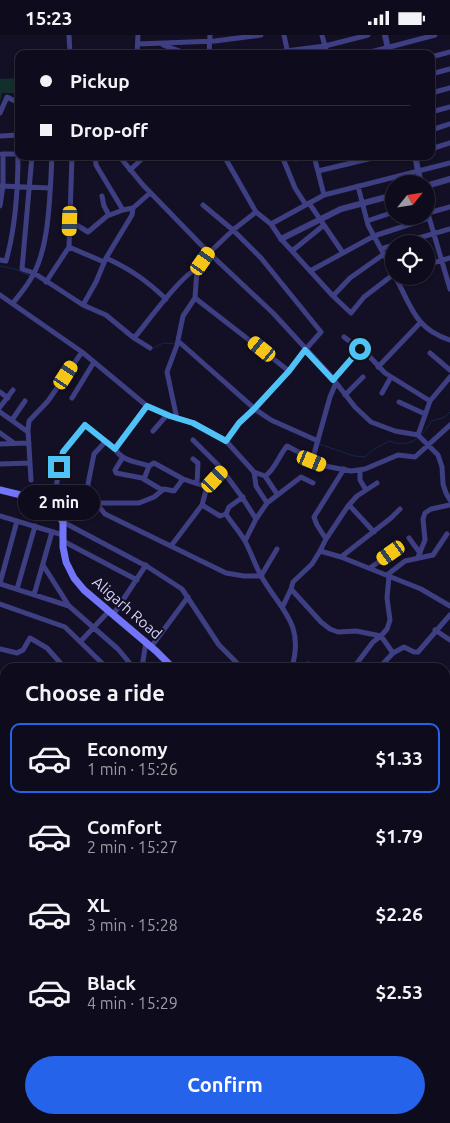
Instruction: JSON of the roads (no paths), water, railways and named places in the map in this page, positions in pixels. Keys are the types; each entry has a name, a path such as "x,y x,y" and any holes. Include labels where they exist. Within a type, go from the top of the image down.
{"main road":[{"path":"0,490 29,497 52,506 64,522"},
{"name":"Aligarh Road","path":"64,522 63,538 66,562 74,578 84,590 168,663"}],"street":[{"path":"69,35 70,50"},
{"path":"137,50 138,35"},
{"path":"138,44 261,35"},
{"path":"284,35 287,50"},
{"path":"322,35 326,50"},
{"path":"304,50 368,35"},
{"path":"385,35 388,50 435,35"},
{"path":"159,43 177,50"},
{"path":"435,56 450,52"},
{"path":"435,73 450,69"},
{"path":"435,92 450,88"},
{"path":"0,113 7,97 15,101"},
{"path":"435,111 450,107"},
{"path":"435,129 450,124"},
{"path":"0,136 15,135"},
{"path":"435,148 450,143"},
{"path":"0,206 1,153 15,154"},
{"path":"0,260 6,261 12,241 18,187 18,160"},
{"path":"32,160 22,269 83,305 113,319 134,339 150,348"},
{"path":"13,303 33,275 42,251 48,218 52,160"},
{"path":"46,282 69,247 72,160"},
{"path":"95,160 96,165 123,210"},
{"path":"122,160 150,193 209,253 273,313 355,407 371,422 395,431 420,437 438,455 446,493 450,500"},
{"path":"125,164 126,160"},
{"path":"130,170 141,160"},
{"path":"226,160 256,212 271,223 281,239 351,313 364,297 385,281"},
{"path":"284,160 295,188 320,219 343,253"},
{"path":"315,160 324,195"},
{"path":"318,171 364,160"},
{"path":"416,160 419,175"},
{"path":"271,223 324,195 450,163"},
{"path":"435,183 450,179"},
{"path":"1,186 50,188"},
{"path":"358,186 367,221 385,257"},
{"path":"70,221 88,232 109,215 133,208 150,193"},
{"path":"102,196 104,206 109,215"},
{"path":"281,239 341,209 385,198"},
{"path":"203,205 233,229 261,258 320,331 320,334 289,371 239,423 226,441"},
{"path":"435,211 450,207"},
{"path":"83,305 96,282 105,260 132,215 133,208"},
{"path":"134,339 166,299 191,272 197,269 209,253 233,229 256,212"},
{"path":"367,221 385,215"},
{"path":"292,251 324,225"},
{"path":"310,271 374,236 400,225"},
{"path":"431,225 449,286"},
{"path":"427,235 450,229"},
{"path":"69,247 128,268 166,299"},
{"path":"333,296 350,278 385,250"},
{"path":"435,263 450,258"},
{"path":"177,419 167,372 178,342 183,316 195,298 197,269"},
{"path":"400,285 420,323 436,335 450,339"},
{"path":"0,295 82,352 147,406 177,419 193,423 226,441 254,472 265,477 277,494"},
{"path":"195,298 289,371"},
{"path":"378,367 420,323"},
{"path":"344,337 391,377 430,401"},
{"path":"178,342 253,410 318,443"},
{"path":"312,461 335,382 360,349"},
{"path":"31,480 28,443 29,421 48,401 82,352"},
{"path":"430,353 450,370"},
{"path":"72,398 94,362"},
{"path":"345,395 363,377"},
{"path":"382,393 391,377"},
{"path":"420,437 430,401 450,377"},
{"path":"0,407 13,390"},
{"path":"0,392 8,398"},
{"path":"12,420 25,401"},
{"path":"399,402 425,414"},
{"path":"115,449 147,406"},
{"path":"0,412 28,432"},
{"path":"153,431 167,415"},
{"path":"52,506 63,452 85,425 123,457 149,465 154,463 183,479 208,487"},
{"path":"265,477 269,474 287,446 312,461 325,466 352,471 360,470 398,455 415,457 450,425"},
{"path":"0,433 14,444"},
{"path":"193,440 222,470 256,519"},
{"path":"106,441 98,447 94,454 88,492 106,515 226,573 261,576"},
{"path":"0,444 28,443"},
{"path":"123,457 115,472 144,479 162,490 174,491 183,479"},
{"path":"193,459 198,463 197,483"},
{"path":"0,464 30,463"},
{"path":"144,479 149,465"},
{"path":"326,539 314,517 344,469"},
{"path":"171,546 202,505 208,487 222,470"},
{"path":"360,470 360,480 366,490"},
{"path":"254,472 256,486 267,503"},
{"path":"245,541 256,519 267,503 277,494 301,477 313,483"},
{"path":"443,481 449,479"},
{"path":"282,606 292,589 293,582 312,564 349,505 356,496 377,483"},
{"path":"56,486 71,490 95,503 140,503 154,497 162,490"},
{"path":"202,505 220,516 226,514 229,507 242,497"},
{"path":"349,505 374,532"},
{"path":"419,555 425,540 423,519 425,513 431,509 450,505"},
{"path":"341,557 400,509"},
{"path":"226,514 245,541 261,576 282,606 296,634 296,648 293,663"},
{"path":"0,516 52,532 137,580"},
{"path":"17,521 0,583 69,606"},
{"path":"64,522 146,565 182,589 219,645 237,663"},
{"path":"17,589 35,527"},
{"path":"34,595 52,532"},
{"path":"357,663 373,642 387,629 390,621 387,598 388,575 405,561 419,555 434,555 447,534"},
{"path":"409,538 419,555"},
{"path":"261,576 277,549"},
{"path":"320,551 388,575 421,589 450,606"},
{"path":"370,568 391,553"},
{"path":"43,565 60,595 69,606 118,649 130,663"},
{"path":"81,641 111,613 137,580 146,565"},
{"path":"292,589 321,622 330,629 338,632 356,631 381,636 393,653"},
{"path":"142,663 149,645 188,597"},
{"path":"0,604 65,627 102,663"},
{"path":"384,663 393,653 404,647 414,652 418,651 450,615"},
{"path":"435,631 450,641"},
{"path":"0,649 18,653 23,650 30,638 47,648 60,663"}],"waterway":[{"path":"0,266 15,269 30,276"},
{"path":"34,277 44,282"},
{"path":"121,330 127,336"},
{"path":"137,342 148,349"},
{"path":"152,349 163,343 176,344"},
{"path":"226,387 251,409"},
{"path":"254,412 274,424"},
{"path":"421,436 432,421 445,417 450,412"},
{"path":"319,444 354,456 365,457 389,441 404,444 418,438"}]}
